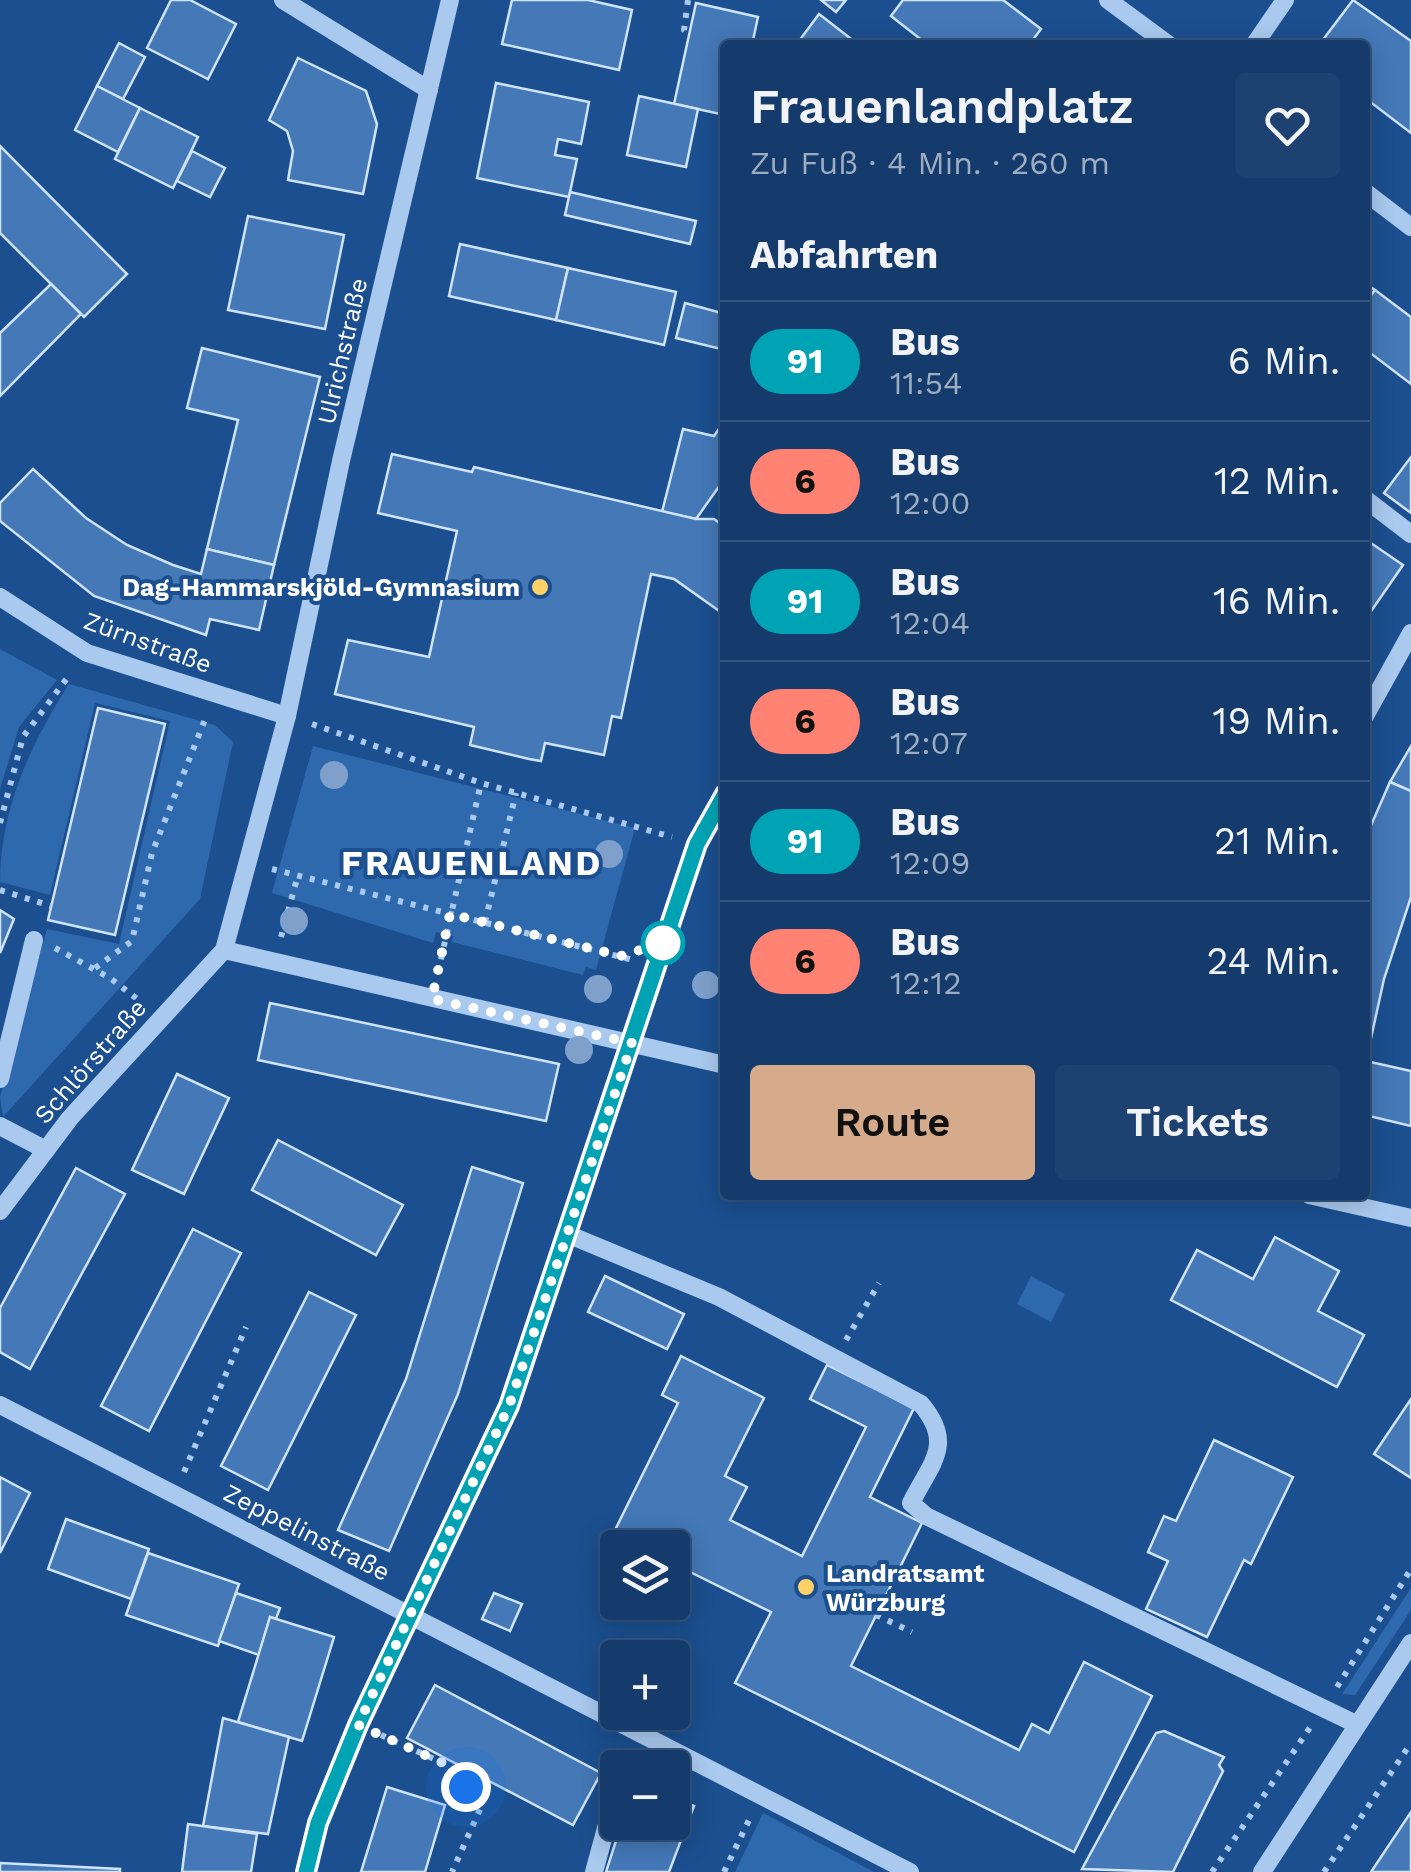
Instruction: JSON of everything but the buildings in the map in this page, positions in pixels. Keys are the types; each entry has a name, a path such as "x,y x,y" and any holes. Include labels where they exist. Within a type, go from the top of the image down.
{"street":[{"path":"283,0 429,90"},
{"name":"Ulrichstraße","path":"224,950 287,716 341,461 450,0"},
{"path":"1108,0 1162,40"},
{"path":"1257,40 1285,0"},
{"path":"1370,196 1411,227"},
{"path":"1370,503 1411,534"},
{"name":"Zürnstraße","path":"0,598 87,652 287,716"},
{"path":"1370,707 1411,632"},
{"path":"306,1872 318,1823 358,1725 509,1406 697,844 720,807"},
{"path":"0,1079 34,940"},
{"path":"224,950 720,1063"},
{"name":"Schlörstraße","path":"0,1211 46,1150 224,950"},
{"path":"0,1126 46,1150"},
{"path":"1331,1200 1411,1218"},
{"path":"567,1234 719,1297 921,1404 938,1424 939,1448 911,1504 926,1516 1356,1724"},
{"name":"Zeppelinstraße","path":"0,1405 910,1872"},
{"path":"1262,1872 1411,1643"},
{"path":"594,1872 603,1840"}],"path":[{"path":"688,0 684,30 690,35"},
{"path":"0,823 24,737 59,690"},
{"path":"287,716 481,783 697,844"},
{"path":"95,968 132,941 152,853 202,728"},
{"path":"432,999 481,783"},
{"path":"486,922 516,793"},
{"path":"246,862 655,965"},
{"path":"274,962 298,875"},
{"path":"0,890 52,906"},
{"path":"34,940 95,968 163,1016"},
{"path":"836,1358 879,1283"},
{"path":"176,1492 246,1327"},
{"path":"876,1614 912,1632"},
{"path":"358,1725 452,1767 481,1807 452,1872"},
{"path":"1324,1872 1411,1743"},
{"path":"724,1872 762,1794"}],"shaded area":[{"path":"0,649 57,680 19,727 0,789"},
{"path":"69,684 215,725 233,742 200,899 3,1117 0,1097 47,929 119,944 170,721 95,703 50,895 0,882 5,829 20,778"},
{"path":"313,746 635,828 596,970 586,967 583,975 452,942 453,936 436,932 433,943 272,893"},
{"path":"1031,1276 1065,1294 1051,1322 1017,1304"},
{"path":"1411,1588 1411,1610 1355,1695 1342,1694"},
{"path":"763,1813 874,1872 735,1872"}],"bus line":[{"name":"91","path":"306,1872 318,1823 358,1725 431,1578 509,1406 697,844 720,803"}],"place":[{"name":"Dag-Hammarskjöld-Gymnasium","path":"540,587"},
{"name":"Landratsamt Würzburg","path":"806,1587"}],"district":[{"name":"FRAUENLAND","path":"472,863"}],"route":[{"path":"466,1787 452,1767 358,1725 431,1578 509,1406 632,1043 432,999 450,914 621,956 663,943"}]}
